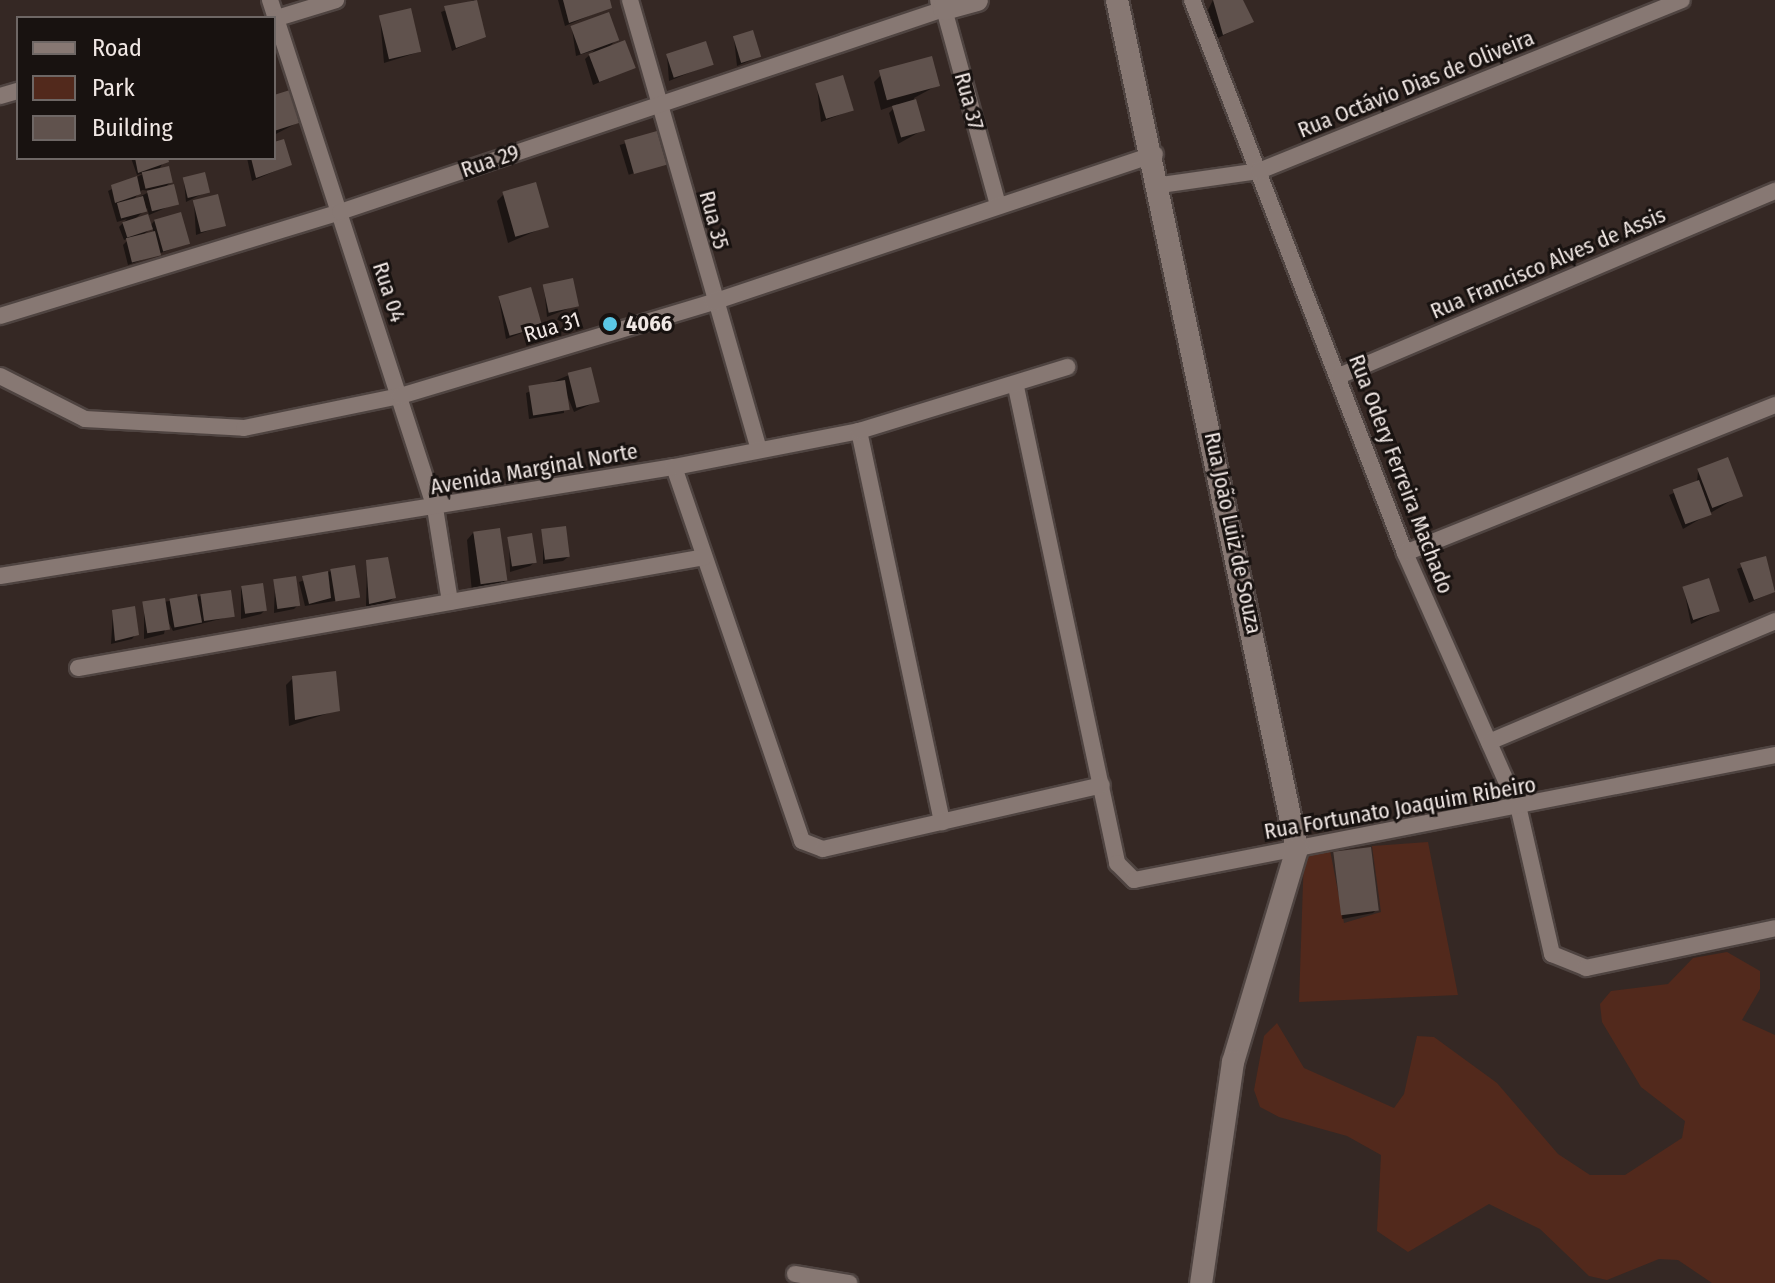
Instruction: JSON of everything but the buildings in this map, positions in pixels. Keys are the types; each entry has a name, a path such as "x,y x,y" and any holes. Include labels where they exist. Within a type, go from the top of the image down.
{"street":[{"path":"276,19 336,0"},
{"name":"Rua 35","path":"630,0 713,302 759,450"},
{"name":"Rua 29","path":"0,316 340,212 942,5 977,0"},
{"name":"Rua João Luiz de Souza","path":"1117,0 1155,154 1297,849 1233,1062 1201,1283"},
{"name":"Rua Odery Ferreira Machado","path":"1192,0 1405,553 1519,810 1547,942 1561,963 1586,968 1775,928"},
{"name":"Rua Octávio Dias de Oliveira","path":"1161,185 1259,171 1682,0"},
{"name":"Rua 37","path":"942,5 997,201"},
{"name":"Rua 04","path":"276,22 435,508 450,602"},
{"name":"Rua 31","path":"0,376 85,419 244,428 400,396 713,302 997,201 1155,154"},
{"name":"Rua Francisco Alves de Assis","path":"1339,376 1775,191"},
{"name":"Avenida Marginal Norte","path":"0,576 435,508 859,431 1016,387 1067,367"},
{"path":"674,467 802,841 823,849 1102,785 1016,387"},
{"path":"1405,553 1775,405"},
{"path":"859,431 942,822"},
{"path":"78,668 704,557"},
{"path":"1489,742 1775,621"},
{"name":"Rua Fortunato Joaquim Ribeiro","path":"1102,785 1117,863 1134,880 1519,810 1775,755"},
{"path":"795,1274 849,1283"}],"green space":[{"path":"1428,842 1458,995 1299,1002 1304,854 1330,850 1344,923 1381,912 1372,846"},
{"path":"1727,952 1760,971 1760,989 1742,1020 1775,1035 1775,1283 1712,1283 1678,1260 1659,1259 1607,1280 1589,1276 1540,1229 1489,1204 1408,1252 1377,1231 1381,1155 1347,1136 1279,1117 1260,1107 1254,1090 1264,1036 1277,1023 1304,1068 1394,1108 1404,1094 1417,1036 1434,1037 1497,1083 1558,1154 1590,1175 1625,1175 1682,1138 1685,1121 1641,1087 1602,1022 1600,1004 1611,991 1668,984 1693,958"}],"place":[{"name":"4066","path":"610,324"}]}
